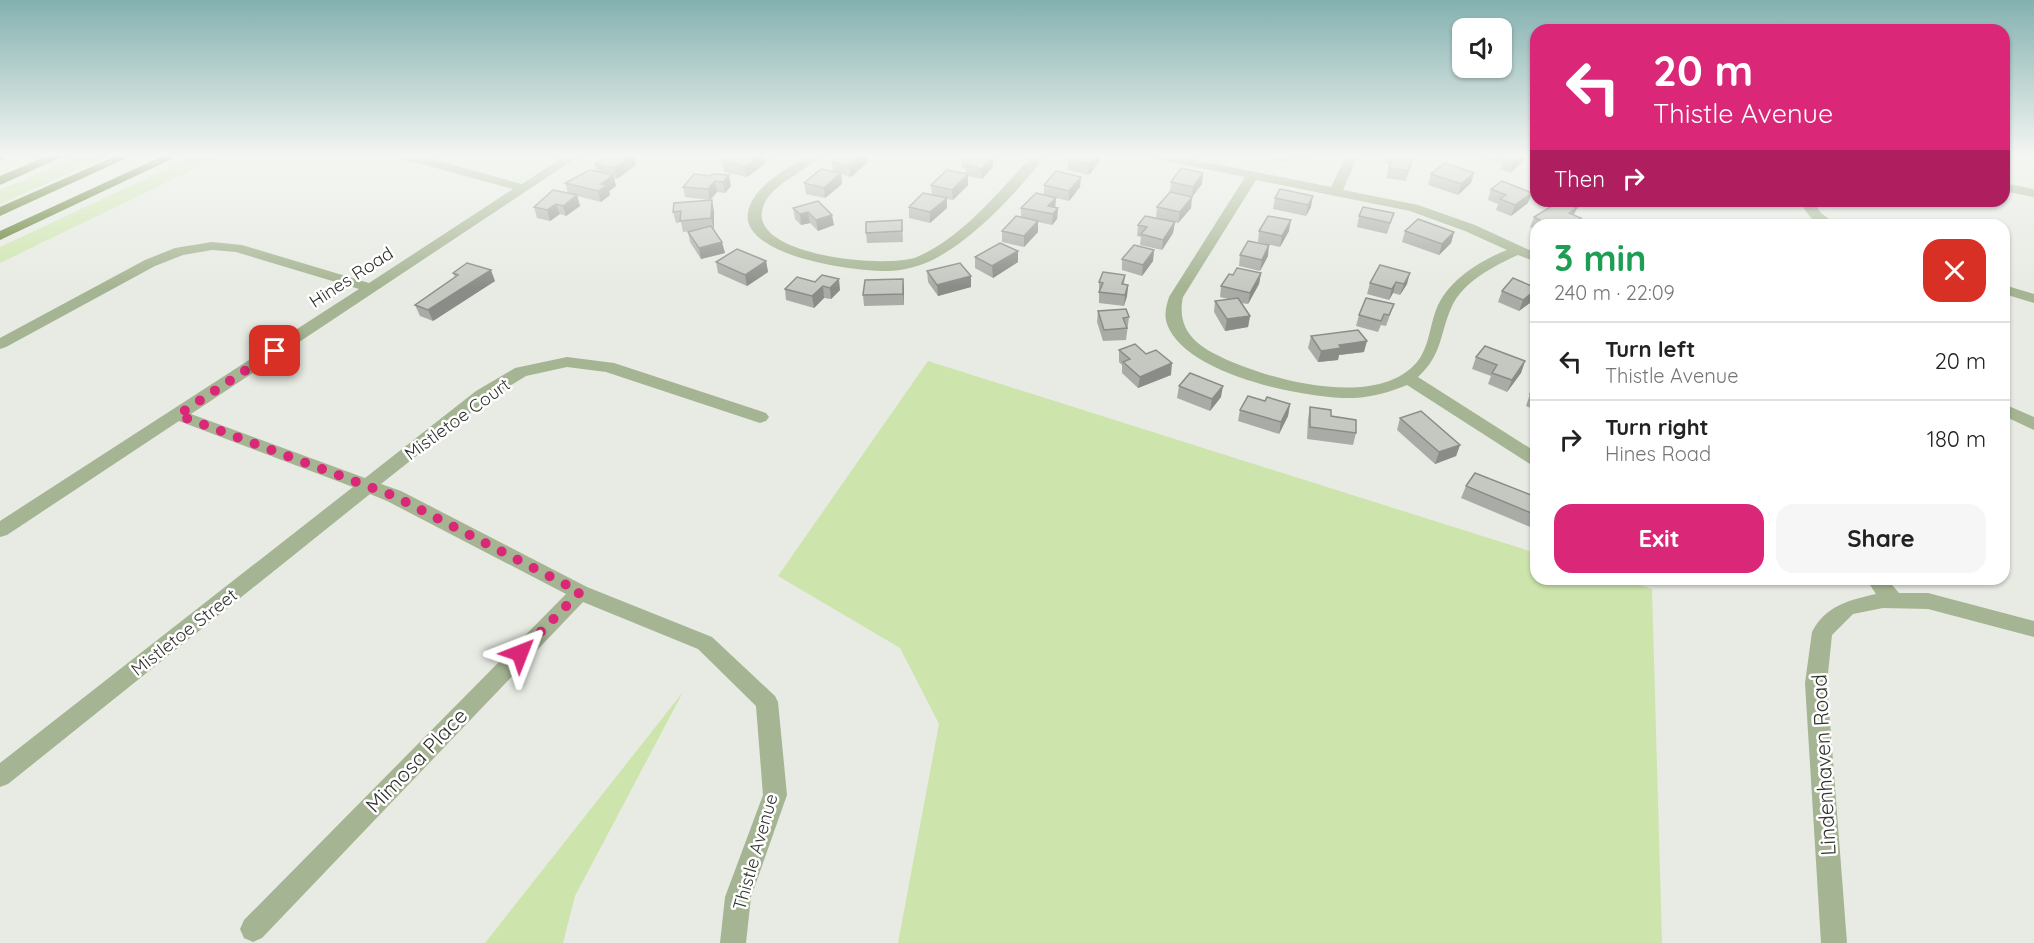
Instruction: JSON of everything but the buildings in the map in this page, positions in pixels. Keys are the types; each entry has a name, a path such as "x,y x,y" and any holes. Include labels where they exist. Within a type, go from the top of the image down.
{"highway":[{"path":"0,212 27,200"},
{"path":"0,236 77,200"}],"street":[{"name":"Hines Road","path":"0,530 505,200"},
{"path":"760,200 756,205 754,220 762,235 780,247 855,266 888,267 920,261 955,242 996,200"},
{"path":"1237,200 1176,297 1173,315 1180,334 1203,355 1238,370 1321,392 1359,393 1394,386 1408,378 1426,361 1445,304 1481,268 1518,250"},
{"path":"1374,200 1413,208 1470,228 1530,255"},
{"path":"1810,207 1821,219"},
{"path":"0,344 150,263 180,251 212,246 237,248 371,288"},
{"path":"2010,292 2034,299"},
{"name":"Mistletoe Court","path":"368,486 482,395 521,372 567,362 608,367 760,417"},
{"path":"1408,378 1530,456"},
{"path":"2010,412 2034,424"},
{"name":"Thistle Avenue","path":"178,415 394,496 580,592 705,644 767,702 775,795 738,897 733,943"},
{"name":"Mistletoe Street","path":"0,777 368,486"},
{"path":"1881,585 1893,600"},
{"name":"Mimosa Place","path":"253,929 580,592"},
{"name":"Lindenhaven Road","path":"1834,943 1816,683 1822,632 1847,609 1883,600 1928,601 2034,629"}],"green space":[{"path":"100,200 130,200 0,263 0,247"},
{"path":"928,361 1530,551 1530,585 1639,585 1652,589 1662,943 898,943 939,724 900,648 778,576"},
{"path":"683,692 575,896 563,943 485,943"}],"route":[{"path":"275,351 178,415 394,496 580,592 520,653"}]}
